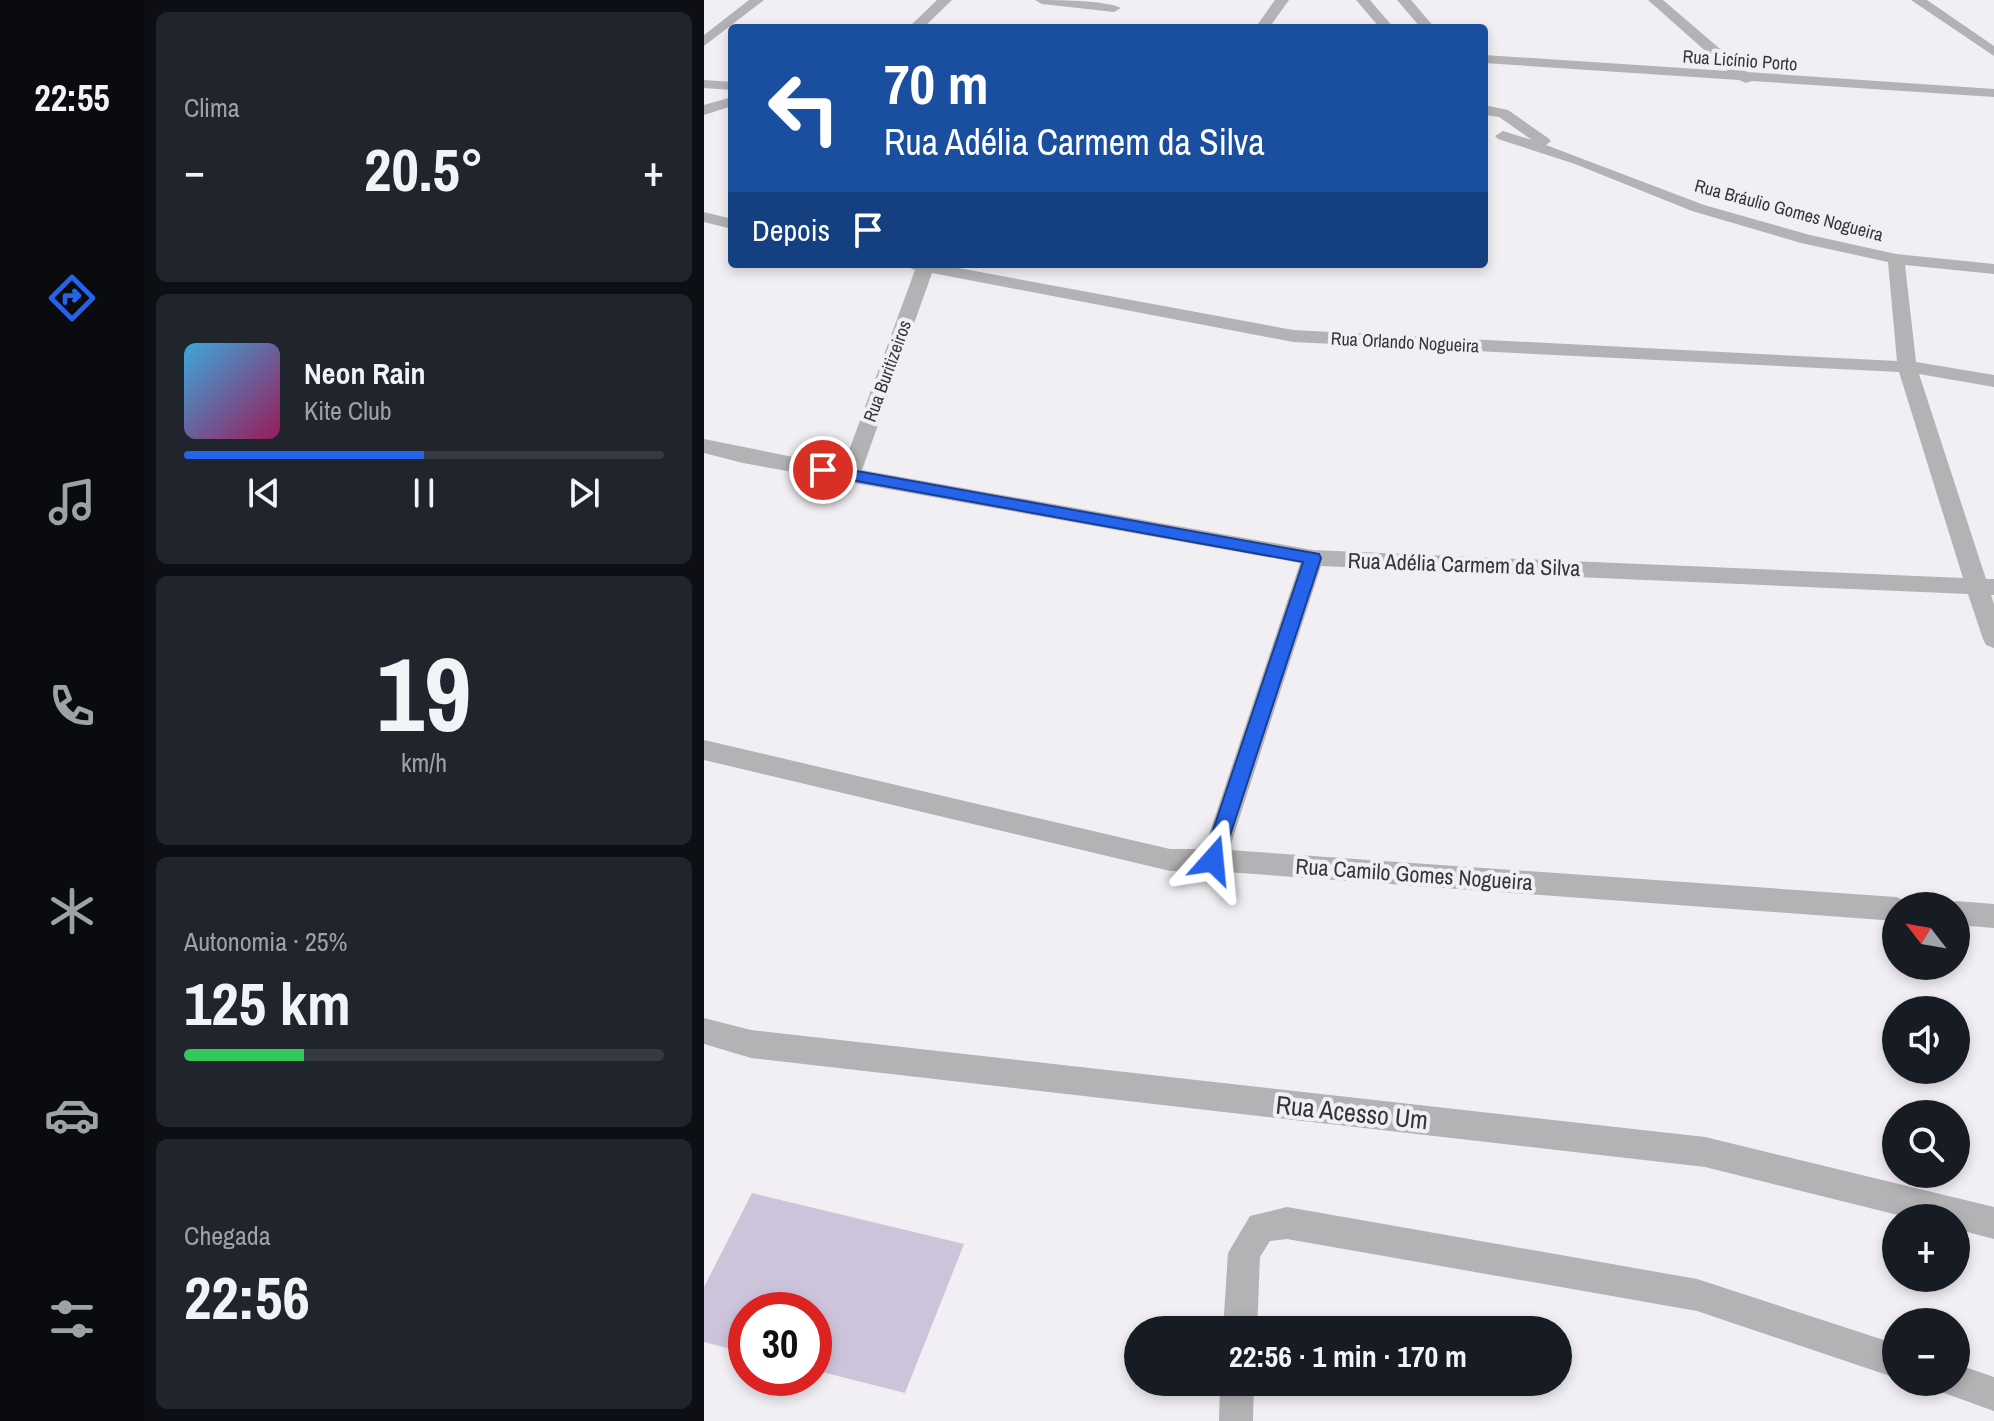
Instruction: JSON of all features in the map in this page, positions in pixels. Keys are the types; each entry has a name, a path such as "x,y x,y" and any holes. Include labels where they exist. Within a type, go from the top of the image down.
{"street":[{"path":"704,42 757,0"},
{"path":"919,24 945,0"},
{"path":"1042,0 1113,9"},
{"path":"1265,24 1282,0"},
{"path":"1363,0 1384,24"},
{"path":"1404,0 1425,24"},
{"path":"1655,0 1746,79"},
{"path":"1918,0 1994,52"},
{"name":"Rua Licínio Porto","path":"1488,59 1746,79 1994,93"},
{"path":"704,84 728,86"},
{"name":"Rua Bráulio Gomes Nogueira","path":"1488,97 1529,134 1581,161"},
{"path":"704,110 728,102"},
{"path":"1488,111 1508,116 1515,127 1503,136 1488,137"},
{"name":"Rua Bráulio Gomes Nogueira","path":"1503,136 1581,161 1698,208 1896,259 1994,269"},
{"path":"704,217 728,223"},
{"path":"1896,259 1907,367 1984,586 1994,639"},
{"name":"Rua Buritizeiros","path":"850,475 916,268"},
{"name":"Rua Orlando Nogueira","path":"928,268 1293,336 1907,367 1994,381"},
{"name":"Rua Adélia Carmem da Silva","path":"704,446 743,456 1313,558 1984,586"},
{"path":"1213,860 1313,558"},
{"name":"Rua Camilo Gomes Nogueira","path":"704,750 1170,860 1213,860 1882,908"},
{"path":"1970,914 1994,916"},
{"name":"Rua Acesso Um","path":"704,1031 751,1044 1705,1152 1994,1223"},
{"path":"1241,1316 1244,1253 1261,1227 1287,1223 1697,1295 1882,1356"},
{"path":"1970,1386 1994,1394"},
{"path":"1236,1421 1237,1396"}],"shaded area":[{"path":"752,1193 964,1244 905,1393 832,1375 832,1292 728,1292 728,1348 704,1342 704,1287"}],"route":[{"path":"823,470 1313,558 1213,860"}]}
